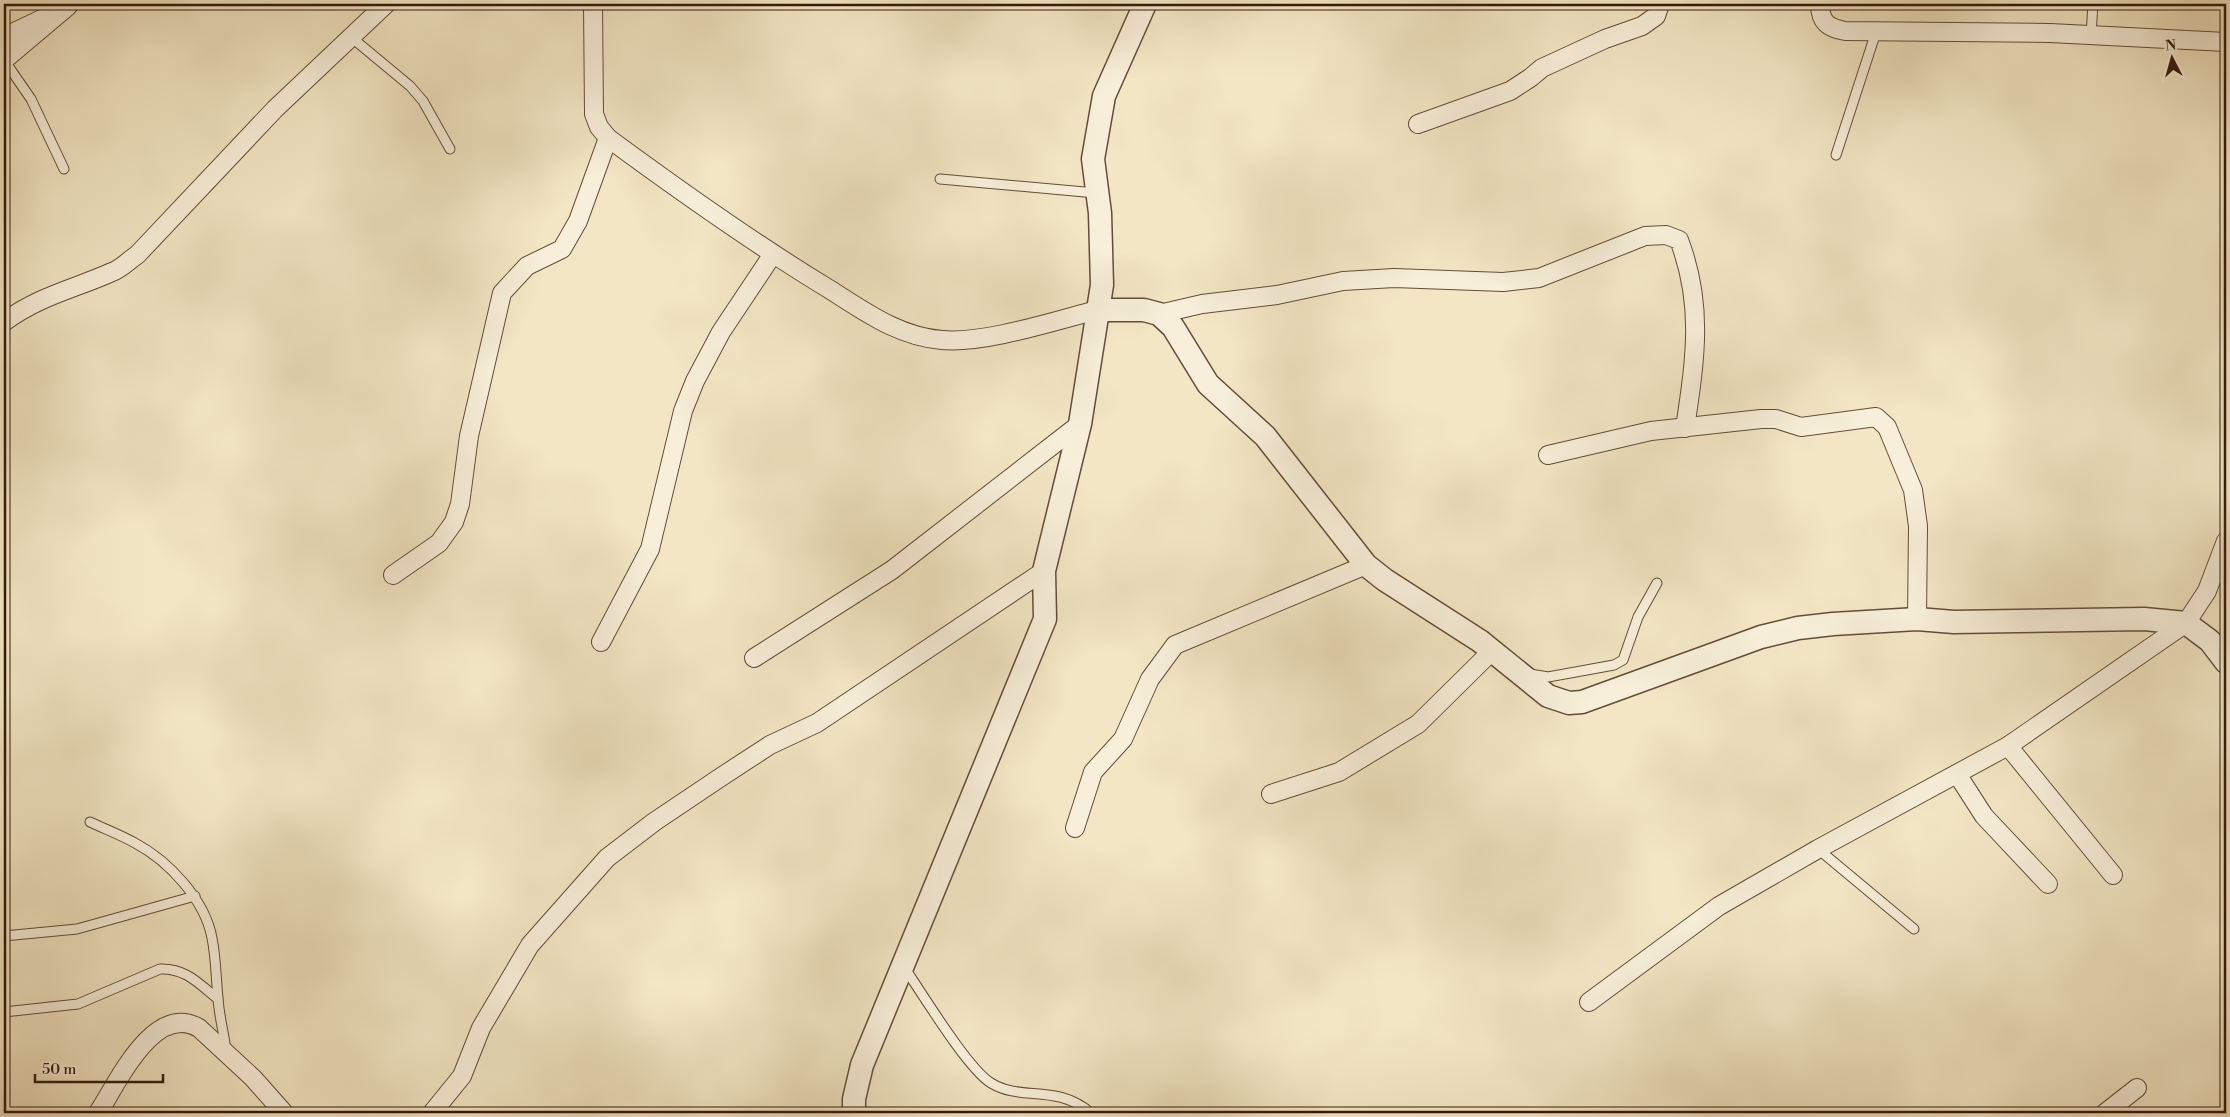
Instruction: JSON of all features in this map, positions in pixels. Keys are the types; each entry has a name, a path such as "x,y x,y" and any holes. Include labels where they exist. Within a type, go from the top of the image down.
{"street":[{"path":"4,322 21,309 51,294 114,272 137,255 275,110 386,4"},
{"path":"593,4 594,114 599,127 608,138 773,254 890,326 916,335 942,340 980,338 1097,310 1144,310 1159,314 1173,327 1208,384 1265,436 1366,565 1385,580 1480,641 1548,696 1568,703 1582,702 1761,637 1798,628 1917,619 1954,622 2144,619 2186,623 2210,642 2226,662"},
{"path":"852,1113 862,1065 904,967 1045,619 1044,571 1080,424 1102,285 1097,193 1093,159 1104,96 1144,4"},
{"path":"1418,124 1510,91 1542,68 1605,39 1642,26 1656,16 1660,4"},
{"path":"1820,4 1821,16 1825,23 1833,29 1845,32 2091,35 2226,42"},
{"path":"4,37 70,5"},
{"path":"4,60 70,5"},
{"path":"393,575 439,543 454,522 460,504 468,436 502,293 526,266 562,249 578,221 608,138"},
{"path":"1159,314 1202,304 1277,295 1343,281 1394,278 1503,282 1539,278 1645,236 1666,234 1678,240 1692,282 1696,358 1685,428"},
{"path":"601,642 650,549 683,411 695,380 722,332 773,254"},
{"path":"1548,455 1624,436 1761,419 1776,419 1800,427 1876,417 1887,427 1913,490 1916,507 1917,619"},
{"path":"754,658 892,570 946,530 1080,424"},
{"path":"1589,1002 1718,906 1818,849 2008,746 2186,623 2207,591 2226,540"},
{"path":"1075,828 1093,772 1123,739 1150,679 1175,644 1366,565"},
{"path":"432,1113 462,1076 482,1028 530,945 607,858 654,822 721,777 770,745 817,723 1044,571"},
{"path":"1270,794 1339,772 1418,724 1492,651"},
{"path":"2008,746 2113,875"},
{"path":"1956,774 1984,816 2048,884"},
{"path":"98,1113 150,1036 163,1026 179,1021 188,1022 199,1028 253,1078 284,1113"},
{"path":"2105,1113 2137,1088"}],"lane":[{"path":"2091,35 2093,4"},
{"path":"1836,155 1876,32"},
{"path":"351,37 410,86 423,101 450,150"},
{"path":"4,60 30,99 64,169"},
{"path":"940,179 1097,193"},
{"path":"1518,672 1548,677 1614,665 1623,660 1638,617 1657,582"},
{"path":"90,822 137,843 174,874 195,896 203,909 212,936 218,976 218,999 224,1026 226,1053"},
{"path":"1818,849 1914,929"},
{"path":"4,936 77,928 143,912 195,896"},
{"path":"904,967 967,1057 991,1083 1012,1091 1065,1097 1091,1113"},
{"path":"4,1012 78,1004 160,969 175,968 187,974 218,999"}]}
